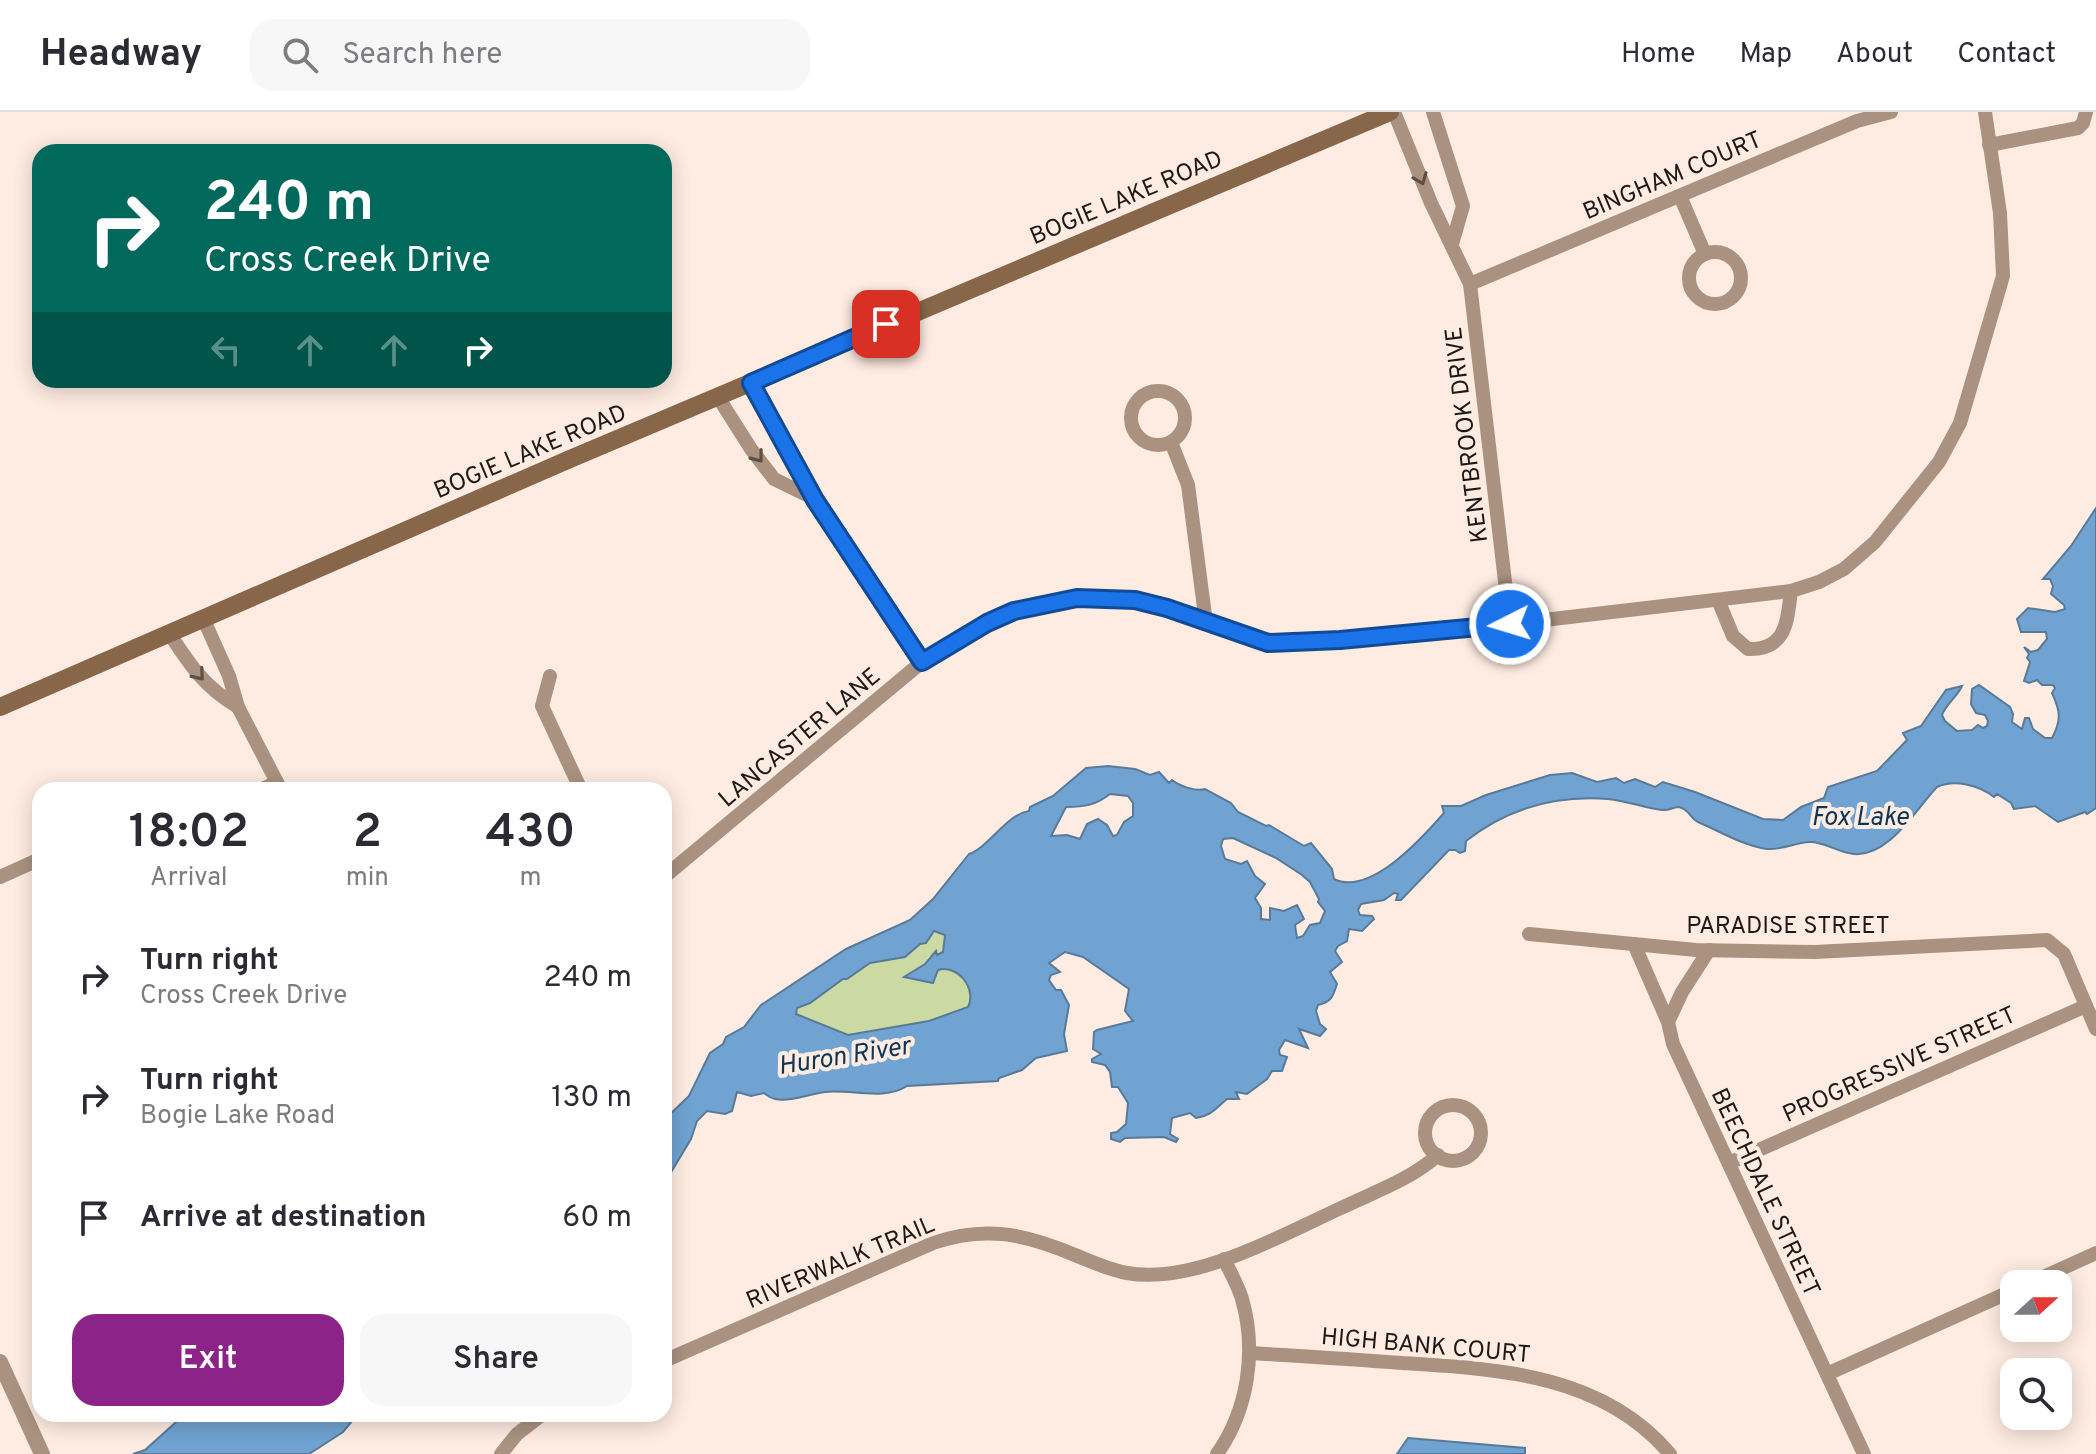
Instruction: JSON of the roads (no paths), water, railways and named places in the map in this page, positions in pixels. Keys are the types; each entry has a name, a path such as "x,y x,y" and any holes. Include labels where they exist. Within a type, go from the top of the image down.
{"main road":[{"name":"BOGIE LAKE ROAD","path":"0,707 718,397 1392,112"}],"street":[{"name":"KENTBROOK DRIVE","path":"1392,112 1470,284 1510,624"},
{"path":"1433,112 1463,206 1452,244"},
{"name":"BINGHAM COURT","path":"1470,284 1857,121 1891,112"},
{"name":"LANCASTER LANE","path":"672,870 922,662 987,623 1014,611 1077,598 1135,600 1268,643 1340,640 1510,624 1791,591 1819,582 1844,569 1875,542 1939,462 1960,423 2003,276 2000,213 1985,112"},
{"path":"1989,145 2078,128 2086,112"},
{"path":"1680,196 1705,254"},
{"path":"751,383 815,500 922,662"},
{"path":"718,397 774,479 815,500"},
{"path":"1171,442 1188,485 1206,623"},
{"path":"1718,600 1733,636 1748,649 1758,649 1781,637 1791,591"},
{"path":"203,618 229,676 238,707 277,782"},
{"path":"169,633 214,693 238,707"},
{"path":"550,676 542,706 577,782"},
{"path":"0,877 32,863"},
{"name":"PARADISE STREET","path":"1529,934 1709,950 1815,952 2047,940 2064,954 2086,1006"},
{"name":"BEECHDALE STREET","path":"1634,944 1668,1022 1683,1066 1864,1454"},
{"path":"1668,1022 1682,992 1709,950"},
{"path":"2086,1006 2096,1029"},
{"name":"PROGRESSIVE STREET","path":"1729,1163 2086,1006"},
{"name":"RIVERWALK TRAIL","path":"672,1357 933,1243 955,1237 993,1233 1024,1236 1113,1270 1141,1275 1176,1271 1224,1259 1412,1175 1438,1155"},
{"path":"2059,1270 2096,1253"},
{"path":"1217,1454 1230,1436 1244,1400 1250,1353 1241,1297 1224,1259"},
{"path":"1827,1374 2000,1296"},
{"name":"HIGH BANK COURT","path":"1250,1353 1460,1367 1530,1375 1570,1387 1628,1415 1640,1422 1670,1454"},
{"path":"0,1362 42,1454"},
{"path":"501,1454 517,1434 533,1422"}],"water":[{"path":"2096,508 2096,808 2087,814 2085,812 2058,822 2035,806 2014,809 2011,803 1997,794 1994,797 1966,784 1944,785 1937,787 1890,840 1867,853 1854,854 1814,842 1772,849 1758,847 1698,822 1679,807 1662,810 1588,798 1533,806 1482,830 1466,841 1465,851 1449,850 1401,900 1396,900 1398,894 1394,893 1384,900 1361,904 1358,910 1360,915 1374,919 1362,931 1349,929 1347,941 1335,951 1342,962 1330,972 1337,984 1331,998 1318,1005 1316,1011 1320,1024 1326,1029 1320,1036 1299,1029 1308,1048 1285,1040 1279,1050 1280,1055 1287,1057 1282,1071 1272,1071 1267,1079 1247,1094 1236,1092 1239,1099 1227,1099 1201,1117 1196,1118 1190,1113 1172,1118 1170,1134 1178,1139 1176,1142 1164,1137 1125,1138 1120,1142 1111,1139 1111,1133 1126,1124 1128,1103 1118,1087 1112,1087 1110,1072 1105,1065 1092,1062 1101,1054 1093,1049 1094,1032 1133,1021 1125,1011 1129,989 1083,957 1065,952 1049,963 1060,972 1051,975 1049,980 1056,990 1061,990 1069,1005 1064,1034 1067,1051 1036,1058 1022,1070 998,1081 907,1086 878,1094 835,1091 787,1099 773,1099 764,1093 751,1096 737,1092 732,1111 725,1114 707,1111 697,1121 691,1139 672,1171 672,1112 689,1096 710,1053 723,1044 726,1037 744,1027 761,1005 846,949 910,920 933,899 969,854 984,845 1013,818 1053,796 1086,768 1108,766 1135,769 1150,775 1159,772 1169,783 1172,780 1188,788 1205,789 1231,803 1238,812 1269,825 1304,846 1311,843 1332,869 1334,879 1348,882 1363,880 1395,862 1444,813 1442,806 1461,806 1550,775 1572,773 1597,782 1616,778 1624,783 1635,779 1655,787 1663,782 1763,819 1783,820 1801,807 1824,798 1828,787 1877,771 1907,740 1903,733 1921,726 1946,690 1962,686 1942,715 1957,731 1972,730 1978,725 1983,728 1987,726 1985,715 1976,713 1971,704 1972,689 1979,685 2010,707 2012,722 2022,729 2025,718 2029,718 2033,729 2045,738 2052,738 2059,720 2052,693 2055,688 2053,685 2042,685 2037,680 2024,681 2030,662 2024,647 2031,652 2038,650 2047,639 2046,632 2021,632 2017,619 2028,608 2055,612 2065,609 2051,594 2053,586 2050,579 2043,579 2071,546","holes":["1110,794 1128,796 1133,803 1133,816 1124,822 1117,835 1113,836 1107,825 1098,819 1087,824 1080,839 1067,835 1051,836 1066,807 1090,805","1233,838 1276,858 1310,882 1325,911 1320,923 1310,925 1303,936 1297,938 1295,925 1304,919 1297,905 1284,911 1270,908 1270,920 1261,919 1261,908 1255,898 1265,884 1255,876 1247,861 1241,864 1225,859 1221,846 1223,839","934,931 945,935 943,952 937,955 936,951 925,964 904,977 933,983 938,970 959,974 970,993 968,1007 929,1021 848,1035 796,1014 797,1008 810,1003 870,963 905,957 920,944 926,943"]},
{"path":"176,1422 351,1422 343,1432 309,1454 133,1454 145,1450"},
{"path":"1408,1438 1525,1448 1525,1454 1397,1454"}],"water label":[{"name":"Fox Lake","path":"1860,816"},
{"name":"Huron River","path":"844,1055"}]}
